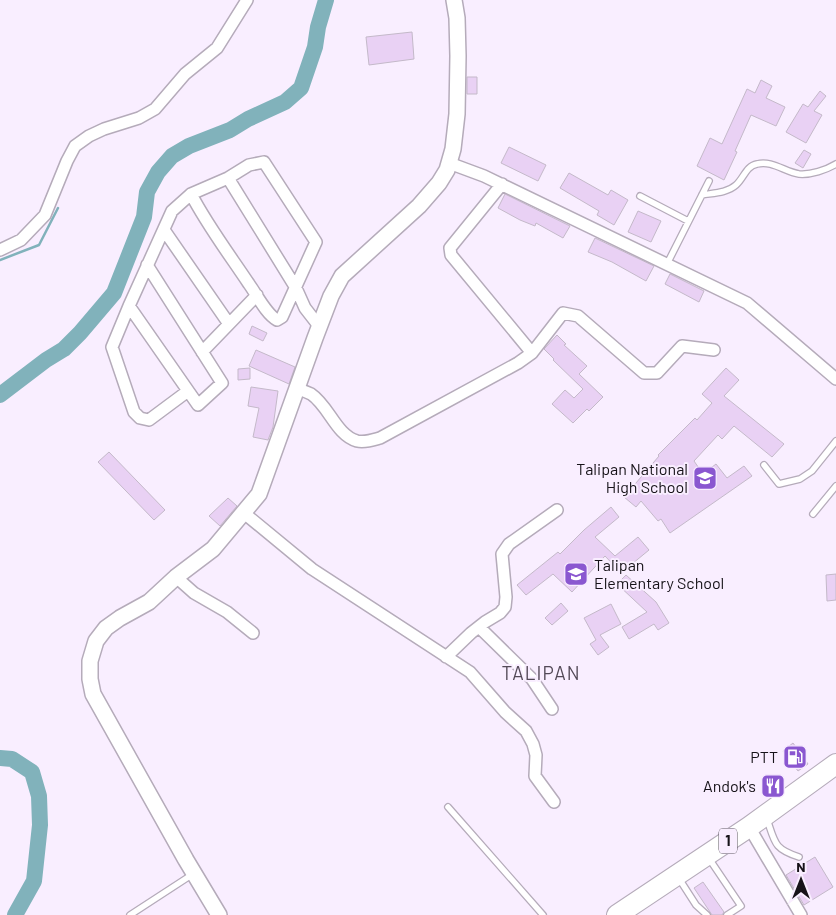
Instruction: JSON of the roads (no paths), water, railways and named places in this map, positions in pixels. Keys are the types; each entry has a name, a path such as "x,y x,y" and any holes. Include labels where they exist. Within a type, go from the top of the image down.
{"highway":[{"name":"1","path":"629,912 676,876 766,815 836,764"}],"street":[{"path":"0,250 21,240 45,215 75,146 89,136 104,129 139,118 156,109 185,74 217,48 247,0"},
{"path":"220,915 194,873 93,694 90,680 90,661 96,641 106,628 149,602 176,577 213,549 260,494 319,326 331,296 342,276 419,206 439,183 447,170 453,150 458,76 457,18 454,0"},
{"path":"188,391 149,420 140,418 134,412 112,347 172,211 191,194 228,178 249,165 264,162 316,242 282,317 278,320 272,317 202,215 191,194"},
{"path":"449,163 502,184 747,302 836,379"},
{"path":"228,178 296,288 305,308 319,326"},
{"path":"502,184 450,248 451,255 532,353"},
{"path":"164,230 230,324"},
{"path":"129,306 198,405 222,383 147,265"},
{"path":"202,352 257,294"},
{"path":"296,389 310,393 318,400 350,438 359,442 367,442 380,438 518,363 532,353 563,314 578,316 644,373 657,373 682,346 714,350"},
{"path":"446,657 478,627 505,608 502,554 509,544 557,510"},
{"path":"244,513 312,569 470,672 505,712 526,731 536,754 535,776 554,802"},
{"path":"176,577 194,593 226,612 253,633"},
{"path":"478,627 532,679 552,709"},
{"path":"748,827 801,915"}],"lane":[{"path":"702,195 727,190 736,185 750,167 759,163 770,164 799,174 826,170 836,164"},
{"path":"668,264 709,181"},
{"path":"640,196 688,221"},
{"path":"764,465 779,484 800,479 812,471 836,441"},
{"path":"813,514 836,486"},
{"path":"448,807 543,915"},
{"path":"766,815 778,847 799,857"},
{"path":"707,855 741,906 727,915"},
{"path":"130,915 194,873"},
{"path":"676,876 696,905 707,915"}],"waterway":[{"path":"0,395 46,360 64,349 114,293 144,217 147,192 158,172 172,156 189,146 230,130 248,119 285,102 301,88 315,47 318,27 326,0"},
{"path":"0,260 39,245 58,208"},
{"path":"0,758 12,759 32,772 39,796 40,825 34,881 15,915"}],"place":[{"name":"Talipan National High School","path":"705,478"},
{"name":"Talipan Elementary School","path":"576,574"},
{"name":"PTT","path":"795,757"},
{"name":"Andok's","path":"773,786"}],"district":[{"name":"TALIPAN","path":"541,673"}]}
